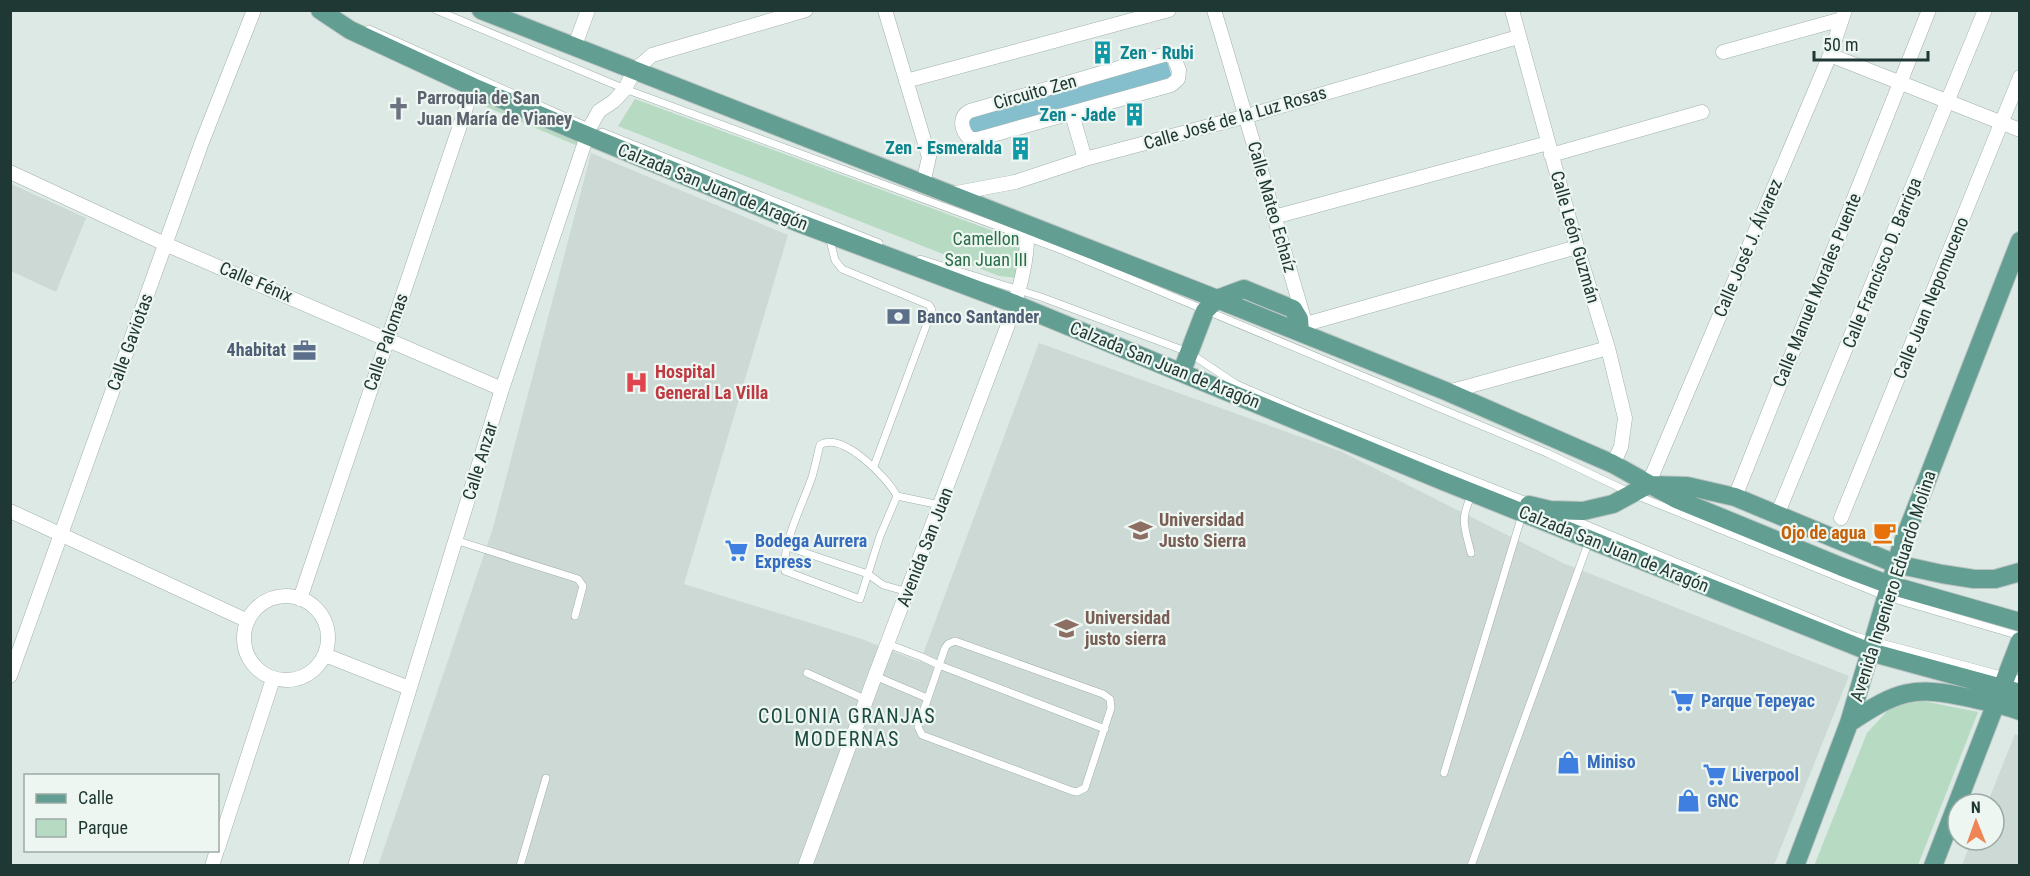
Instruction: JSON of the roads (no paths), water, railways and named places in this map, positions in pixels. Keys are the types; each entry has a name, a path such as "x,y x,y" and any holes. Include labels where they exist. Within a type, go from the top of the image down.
{"main road":[{"name":"Calzada San Juan de Aragón","path":"320,10 350,30 473,87 588,131 829,234 1017,297 1182,371 1523,513 1872,647 2012,684"},
{"path":"481,10 950,194 1027,232 1211,305"},
{"name":"Avenida Ingeniero Eduardo Molina","path":"1795,866 1849,723 1896,564 1929,471 2019,241"},
{"path":"1182,371 1188,352 1211,305 1244,289 1293,309 1303,328 1613,464 1640,489 1676,499 1842,567 1888,591 2019,622"},
{"path":"1443,481 1550,510 1583,511 1613,504 1640,489 1687,486 1735,497 1896,564 1974,579 1995,579 2019,572"},
{"path":"1934,866 1996,704 2012,684 2019,642"},
{"path":"1849,723 1884,701 1923,690 1940,691 2019,711"}],"street":[{"name":"Calle Gaviotas","path":"10,676 202,142 254,10"},
{"path":"574,48 588,10"},
{"path":"634,71 652,55 806,10"},
{"path":"885,10 929,157 924,184"},
{"path":"906,81 1169,10"},
{"name":"Calle Mateo Echaíz","path":"1214,10 1247,116 1303,328"},
{"name":"Calle León Guzmán","path":"1512,10 1577,247 1608,348 1625,418 1621,447 1613,464"},
{"name":"Calle Manuel Morales Puente","path":"1735,497 1929,10"},
{"name":"Calle Francisco D. Barriga","path":"1777,515 1985,10"},
{"path":"1723,52 1843,15"},
{"name":"Calle José J. Álvarez","path":"1640,489 1830,55 1843,15"},
{"name":"Calle José de la Luz Rosas","path":"950,194 1015,182 1085,159 1247,116 1518,37"},
{"name":"Circuito Zen","path":"1167,54 1174,58 1179,75 1175,82 1072,114 978,139 970,138 964,132 962,125 963,116 970,111 1162,55 1167,54"},
{"path":"1830,55 2019,130"},
{"name":"Calle Anzar","path":"355,866 502,389 588,131 599,111 625,89 634,71"},
{"name":"Calle Juan Nepomuceno","path":"1841,518 2019,77"},
{"name":"Calle Palomas","path":"300,598 473,87"},
{"path":"1274,218 1702,112"},
{"name":"Circuito Zen","path":"1072,114 1085,159"},
{"name":"Calle Fénix","path":"10,172 165,244 502,389"},
{"name":"Avenida San Juan","path":"805,866 1017,297 1027,256 1027,232"},
{"path":"1303,328 1577,247"},
{"path":"1448,392 1608,348"},
{"path":"10,511 248,621"},
{"path":"276,597 300,598 312,604 327,625 329,637 325,655 312,672 300,678 273,679 251,661 245,648 244,634 248,621 264,602 276,597"},
{"path":"325,655 409,688"},
{"path":"219,843 273,679"}],"lane":[{"path":"335,10 352,22"},
{"path":"436,10 625,89 1027,232"},
{"path":"363,26 588,131 888,247"},
{"path":"829,234 835,260 842,269 929,305 932,310 874,466"},
{"path":"899,252 1017,297 1188,352 1236,384 1856,636 1872,647"},
{"path":"1211,305 1547,453 1640,489"},
{"path":"830,442 852,451 874,466 897,496 880,536 860,599 787,572 785,568 788,547 820,445 830,442"},
{"path":"1472,553 1464,526 1464,508 1473,493"},
{"path":"897,496 940,505"},
{"path":"1444,773 1523,513"},
{"path":"1471,866 1590,539"},
{"path":"455,540 578,579 583,586 575,616"},
{"path":"788,547 868,574 883,585 908,592"},
{"path":"1888,591 2019,636"},
{"path":"955,640 1103,694 1110,699 1111,704 1105,729 1087,784 1077,792 926,737 919,732 918,727 939,665 948,644 955,640"},
{"path":"888,644 1105,729"},
{"path":"807,673 867,700"},
{"path":"875,676 927,698"},
{"path":"520,866 546,778"}],"water":[{"path":"1167,61 1172,77 973,136 968,118"}],"place":[{"name":"Zen - Rubi","path":"1102,53"},
{"name":"Parroquia de San Juan María de Vianey","path":"399,108"},
{"name":"Zen - Jade","path":"1134,115"},
{"name":"Zen - Esmeralda","path":"1020,148"},
{"name":"Banco Santander","path":"899,317"},
{"name":"4habitat","path":"304,350"},
{"name":"Hospital General La Villa","path":"637,382"},
{"name":"Universidad Justo Sierra","path":"1141,530"},
{"name":"Ojo de agua","path":"1884,533"},
{"name":"Bodega Aurrera Express","path":"737,551"},
{"name":"Universidad justo sierra","path":"1067,628"},
{"name":"Parque Tepeyac","path":"1683,701"},
{"name":"Miniso","path":"1569,762"},
{"name":"Liverpool","path":"1714,775"},
{"name":"GNC","path":"1689,801"}],"district":[{"name":"COLONIA GRANJAS MODERNAS","path":"847,728"}],"park label":[{"name":"Camellon San Juan III","path":"986,249"}]}
